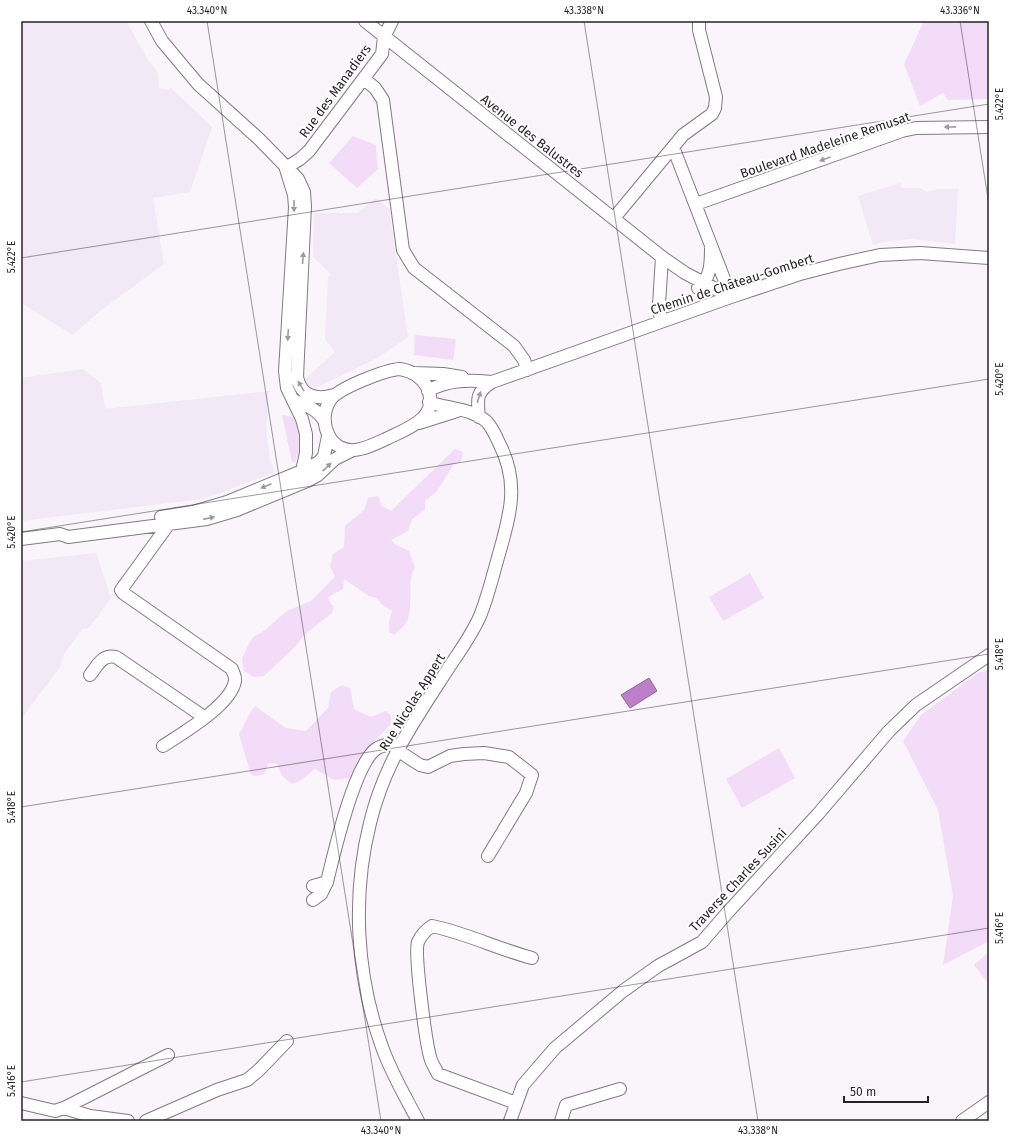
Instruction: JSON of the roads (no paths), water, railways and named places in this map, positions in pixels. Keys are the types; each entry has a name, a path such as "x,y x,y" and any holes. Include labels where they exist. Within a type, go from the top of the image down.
{"street":[{"path":"151,21 167,47 198,84 259,139 298,179 304,192 305,206 296,377 300,388 310,396 320,398 334,395 358,383 392,370 400,369 414,373 420,378 429,396 425,417 418,424"},
{"name":"Avenue des Balustres","path":"365,21 662,257 701,285 731,297"},
{"name":"Rue des Manadiers","path":"286,168 309,151 364,79 382,54 384,37 392,21"},
{"path":"614,218 683,134 712,114 715,108 716,97 698,21"},
{"path":"364,79 375,88 383,100 403,250 408,261 428,280 514,346 524,360 526,370"},
{"name":"Boulevard Madeleine Remusat","path":"696,204 902,131 916,128 989,127"},
{"path":"673,147 696,204 711,247 717,256 731,297"},
{"path":"286,168 294,195 295,207 285,371 287,388 302,419 306,434 306,453 302,471"},
{"path":"702,307 701,285 708,276 711,261 711,247"},
{"name":"Chemin de Château-Gombert","path":"479,417 478,398 483,388 492,382 702,307 800,274 880,255 920,253 989,258"},
{"path":"662,257 659,305 662,322"},
{"name":"Chemin de Château-Gombert","path":"414,373 459,376 467,380"},
{"name":"Chemin de Château-Gombert","path":"429,396 446,383 467,380 492,382"},
{"path":"21,539 60,534 68,537 171,519 227,502 302,471 319,462 324,456 328,436 325,422 325,410 334,395"},
{"name":"Rue Nicolas Appert","path":"418,1121 381,1044 371,1011 362,965 359,937 360,883 369,826 396,752 480,616 511,510 512,480 508,463 496,435 487,422 479,417 429,396"},
{"path":"293,400 319,413 325,422"},
{"path":"171,519 207,519 237,510 307,481 318,475 335,459 351,451 366,448 441,415 462,410"},
{"path":"328,436 334,444 351,451"},
{"path":"163,746 222,704 232,689 236,679 232,669 123,593 122,590 171,519"},
{"name":"Traverse Charles Susini","path":"510,1121 523,1085 555,1048 623,991 658,966 702,942 818,814 889,731 916,705 989,655"},
{"path":"90,675 102,659 109,656 116,657 204,717"},
{"path":"313,900 321,894 327,882 356,781 375,750 380,747 396,752 420,765 428,767 450,756 464,754 484,753 509,757 532,775 526,793 488,856"},
{"path":"369,759 396,752"},
{"path":"313,886 327,882"},
{"path":"516,1103 438,1074 431,1060 425,1026 418,965 418,943 425,930 432,926 450,930 532,958"},
{"path":"146,1121 217,1090 247,1080 258,1071 287,1041"},
{"path":"21,1103 55,1111 64,1108 168,1054"},
{"path":"561,1121 566,1105 620,1089"},
{"path":"962,1121 989,1102"},
{"path":"64,1108 90,1116 128,1121"}]}
